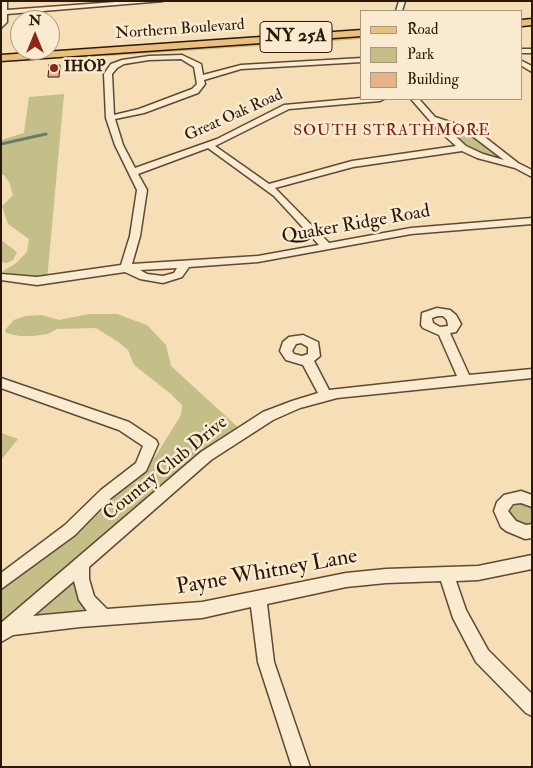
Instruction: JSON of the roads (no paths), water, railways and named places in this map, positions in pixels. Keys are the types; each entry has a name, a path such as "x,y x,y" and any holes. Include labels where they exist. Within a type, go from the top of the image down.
{"main road":[{"name":"Northern Boulevard","path":"1,58 360,33"}],"street":[{"path":"1,26 4,22 4,1"},
{"path":"3,12 160,1"},
{"path":"146,47 149,58"},
{"path":"1,277 37,281 82,276 126,268 143,197 140,184 119,145 110,118 108,93 110,69 122,62 174,56 188,59 198,66 201,78 199,88 182,97 142,111 110,118"},
{"path":"201,78 241,67 360,60"},
{"name":"Great Oak Road","path":"134,172 209,144 287,107 368,100"},
{"path":"416,100 463,148 480,156 518,166"},
{"path":"434,120 474,134 532,174"},
{"path":"209,144 269,187 287,203 327,247"},
{"path":"269,187 352,164 463,148"},
{"name":"Quaker Ridge Road","path":"126,268 144,277 163,280 178,275 186,263 258,259 411,231 532,221"},
{"path":"444,332 465,380"},
{"path":"306,360 325,395"},
{"name":"Country Club Drive","path":"6,631 82,563 227,441 282,410 325,395 356,390 532,373"},
{"path":"1,384 124,426 151,444 141,467 106,494 70,530 1,582"},
{"path":"532,501 521,497 509,499 502,506 506,522 518,530 532,532"},
{"name":"Payne Whitney Lane","path":"6,631 104,617 181,612 258,600 320,584 346,580 478,573 532,562"},
{"path":"82,563 82,579 87,600 104,617"},
{"path":"446,574 459,613 482,656 532,707"},
{"path":"258,600 266,662 301,767"}],"waterway":[{"path":"1,144 46,134"}],"place":[{"name":"IHOP","path":"54,68"}],"district":[{"name":"SOUTH STRATHMORE","path":"392,132"}]}
